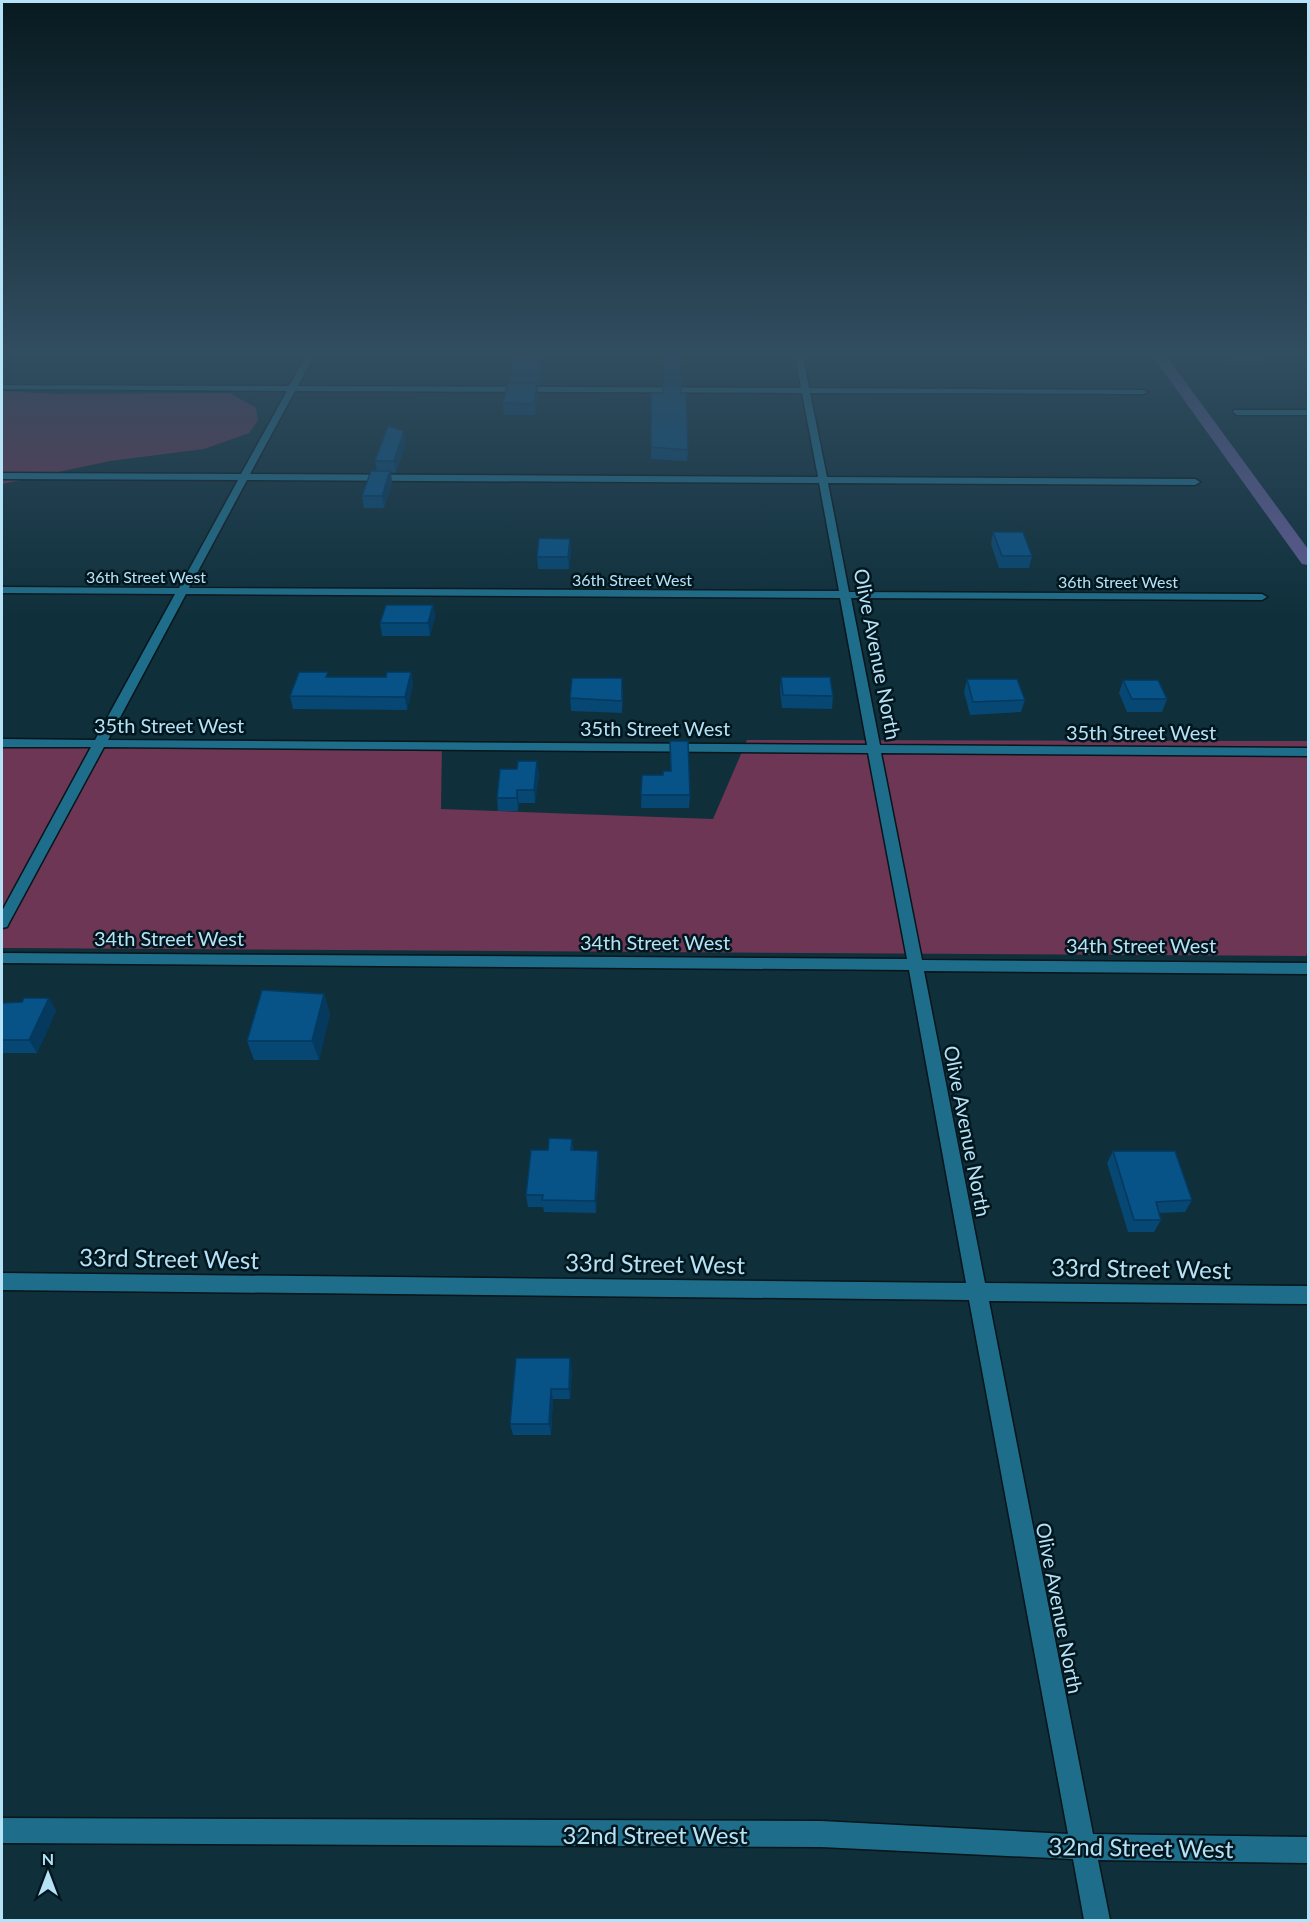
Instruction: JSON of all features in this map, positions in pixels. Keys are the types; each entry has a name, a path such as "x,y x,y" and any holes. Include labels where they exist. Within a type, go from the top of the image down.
{"street":[{"path":"2,923 264,440"},
{"name":"Olive Avenue North","path":"815,440 1097,1920"},
{"path":"2,476 1195,482"},
{"name":"36th Street West","path":"2,590 1262,597"},
{"name":"35th Street West","path":"2,743 1308,752"},
{"name":"34th Street West","path":"2,958 1308,968"},
{"name":"33rd Street West","path":"2,1282 1308,1295"},
{"name":"32nd Street West","path":"2,1831 821,1834 1083,1847 1308,1850"}],"shaded area":[{"path":"2,440 230,440 204,449 110,461 2,484"},
{"path":"747,740 1308,741 1308,951 1306,956 2,948 2,742 442,741 441,809 713,819"}],"building":[{"path":"383,440 401,440 394,461 375,461"},
{"path":"651,440 688,440 688,450 651,447"},
{"path":"371,471 390,471 382,496 362,496"},
{"path":"993,532 1023,532 1032,556 1002,556"},
{"path":"539,538 570,539 568,557 537,557"},
{"path":"386,605 433,605 428,623 380,623"},
{"path":"299,672 328,672 326,677 386,677 387,672 411,672 405,697 290,696"},
{"path":"781,677 830,677 833,696 783,695"},
{"path":"572,678 622,678 622,701 570,698"},
{"path":"967,679 1017,679 1025,700 973,702"},
{"path":"1123,680 1158,680 1167,699 1132,699"},
{"path":"670,741 688,741 690,795 641,795 642,775 663,775 663,771 671,771"},
{"path":"518,761 537,761 534,790 517,790 517,798 497,798 500,769 517,769"},
{"path":"262,990 324,994 312,1041 247,1041"},
{"path":"24,998 49,998 29,1040 2,1040 2,1003 22,1002"},
{"path":"549,1138 572,1139 571,1150 598,1151 595,1201 542,1200 543,1195 526,1195 531,1150 548,1150"},
{"path":"1113,1151 1175,1151 1192,1200 1156,1202 1161,1220 1134,1220"},
{"path":"516,1358 570,1358 569,1389 551,1389 549,1424 510,1424"}],"waterway":[{"path":"1220,440 1308,560"}]}
